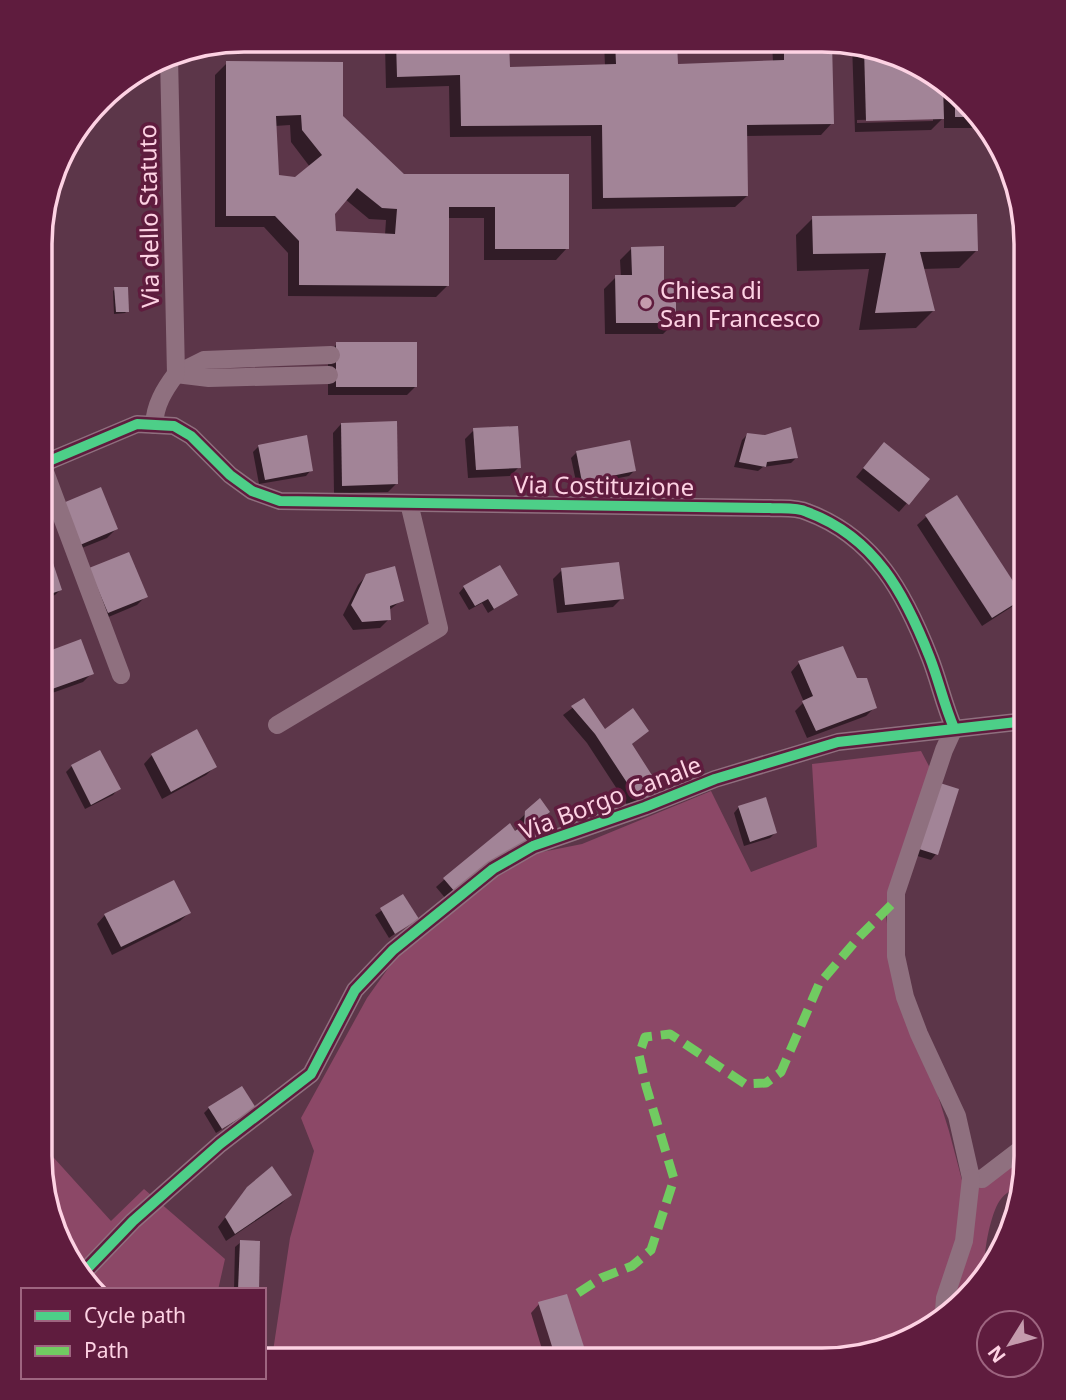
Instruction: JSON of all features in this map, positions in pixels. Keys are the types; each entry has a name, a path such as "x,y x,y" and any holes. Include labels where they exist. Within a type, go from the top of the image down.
{"street":[{"name":"Via dello Statuto","path":"169,68 176,374"},
{"path":"52,460 137,425 154,425 162,393 176,374 204,360 331,355"},
{"path":"176,374 209,378 330,375"},
{"name":"Via Costituzione","path":"154,425 174,426 191,436 230,475 252,491 280,501 805,510 844,530 878,560 903,595 930,659 954,728"},
{"path":"52,491 121,675"},
{"path":"277,725 439,628 409,503"},
{"name":"Via Borgo Canale","path":"89,1267 133,1221 219,1144 311,1074 355,990 393,950 493,869 533,846 715,779 838,742 1013,722"},
{"path":"945,1303 964,1241 971,1178 957,1116 905,997 896,956 896,893 944,750 954,728"},
{"path":"971,1178 982,1179 1013,1155"}],"shaded area":[{"path":"921,751 930,768 892,883 886,915 894,984 929,1067 963,1184 1013,1154 1010,1190 997,1205 986,1254 966,1282 948,1300 906,1328 846,1346 274,1348 290,1238 314,1151 301,1118 367,998 404,946 475,888 532,854 582,844 711,791 751,872 817,847 812,764"},
{"path":"52,1159 111,1221 144,1189 225,1259 218,1288 106,1288 85,1262 67,1229 59,1205"}],"building":[{"path":"396,53 509,53 510,67 616,64 616,53 678,53 678,64 784,60 784,53 832,53 834,124 747,125 748,196 603,198 602,125 461,126 460,75 397,77"},
{"path":"864,58 906,72 943,97 944,119 866,121"},
{"path":"226,61 343,62 343,116 404,174 569,174 569,249 495,249 495,207 449,207 449,286 299,285 299,241 275,216 226,216","holes":["301,115 302,130 322,155 295,177 279,175 276,116","357,188 382,208 397,209 395,234 336,231 335,214"]},
{"path":"955,107 965,117 955,117"},
{"path":"977,214 978,251 920,252 935,311 875,313 886,253 813,254 812,216"},
{"name":"Chiesa di San Francesco","path":"664,246 664,284 676,283 676,323 616,323 615,275 632,275 631,247"},
{"path":"114,287 128,287 129,312 116,312"},
{"path":"336,342 417,342 417,387 336,387"},
{"path":"397,421 398,484 342,486 341,423"},
{"path":"518,426 521,468 476,470 473,428"},
{"path":"791,427 798,458 767,462 766,467 739,462 747,433 765,435"},
{"path":"307,435 313,471 265,480 258,445"},
{"path":"630,440 636,471 582,482 576,451"},
{"path":"884,442 930,479 909,505 863,468"},
{"path":"101,487 118,529 80,545 63,503"},
{"path":"957,495 1014,582 1014,604 992,618 925,515"},
{"path":"129,552 148,597 108,613 89,568"},
{"path":"619,562 624,599 565,605 561,568"},
{"path":"52,563 62,590 52,593"},
{"path":"500,565 518,595 494,609 488,599 475,606 463,586"},
{"path":"395,566 404,601 390,606 391,620 362,622 351,605 366,574"},
{"path":"81,639 94,674 52,689 52,650"},
{"path":"843,646 857,678 867,678 877,708 816,731 802,701 813,696 798,661"},
{"path":"584,698 605,729 633,708 649,731 632,744 664,794 639,801 595,734 571,706"},
{"path":"197,729 217,767 171,792 151,754"},
{"path":"100,750 121,789 91,805 71,765"},
{"path":"940,783 959,789 938,855 919,849"},
{"path":"766,797 777,833 750,842 738,806"},
{"path":"540,798 550,812 543,817 545,820 533,828 538,838 455,892 443,878 510,823 515,831 524,824 525,811"},
{"path":"174,880 191,913 121,947 104,914"},
{"path":"403,894 419,919 395,934 380,908"},
{"path":"242,1086 256,1108 222,1129 208,1107"},
{"path":"272,1166 292,1195 235,1234 225,1217 247,1187"},
{"path":"240,1240 260,1241 259,1288 238,1288"},
{"path":"567,1294 584,1348 553,1348 538,1302"}],"marked path":[{"path":"578,1293 601,1278 632,1266 651,1250 674,1179 639,1055 645,1037 670,1034 745,1084 766,1083 781,1072 819,984 860,936 896,900"}],"cycle path":[{"path":"52,460 137,424 174,426 191,436 230,475 252,491 280,501 803,510 851,536 885,570 920,634 954,728"},
{"path":"89,1267 133,1221 220,1144 311,1074 355,990 393,950 493,869 533,846 715,779 838,742 1013,722"}],"place":[{"name":"Chiesa di San Francesco","path":"646,303"}]}
